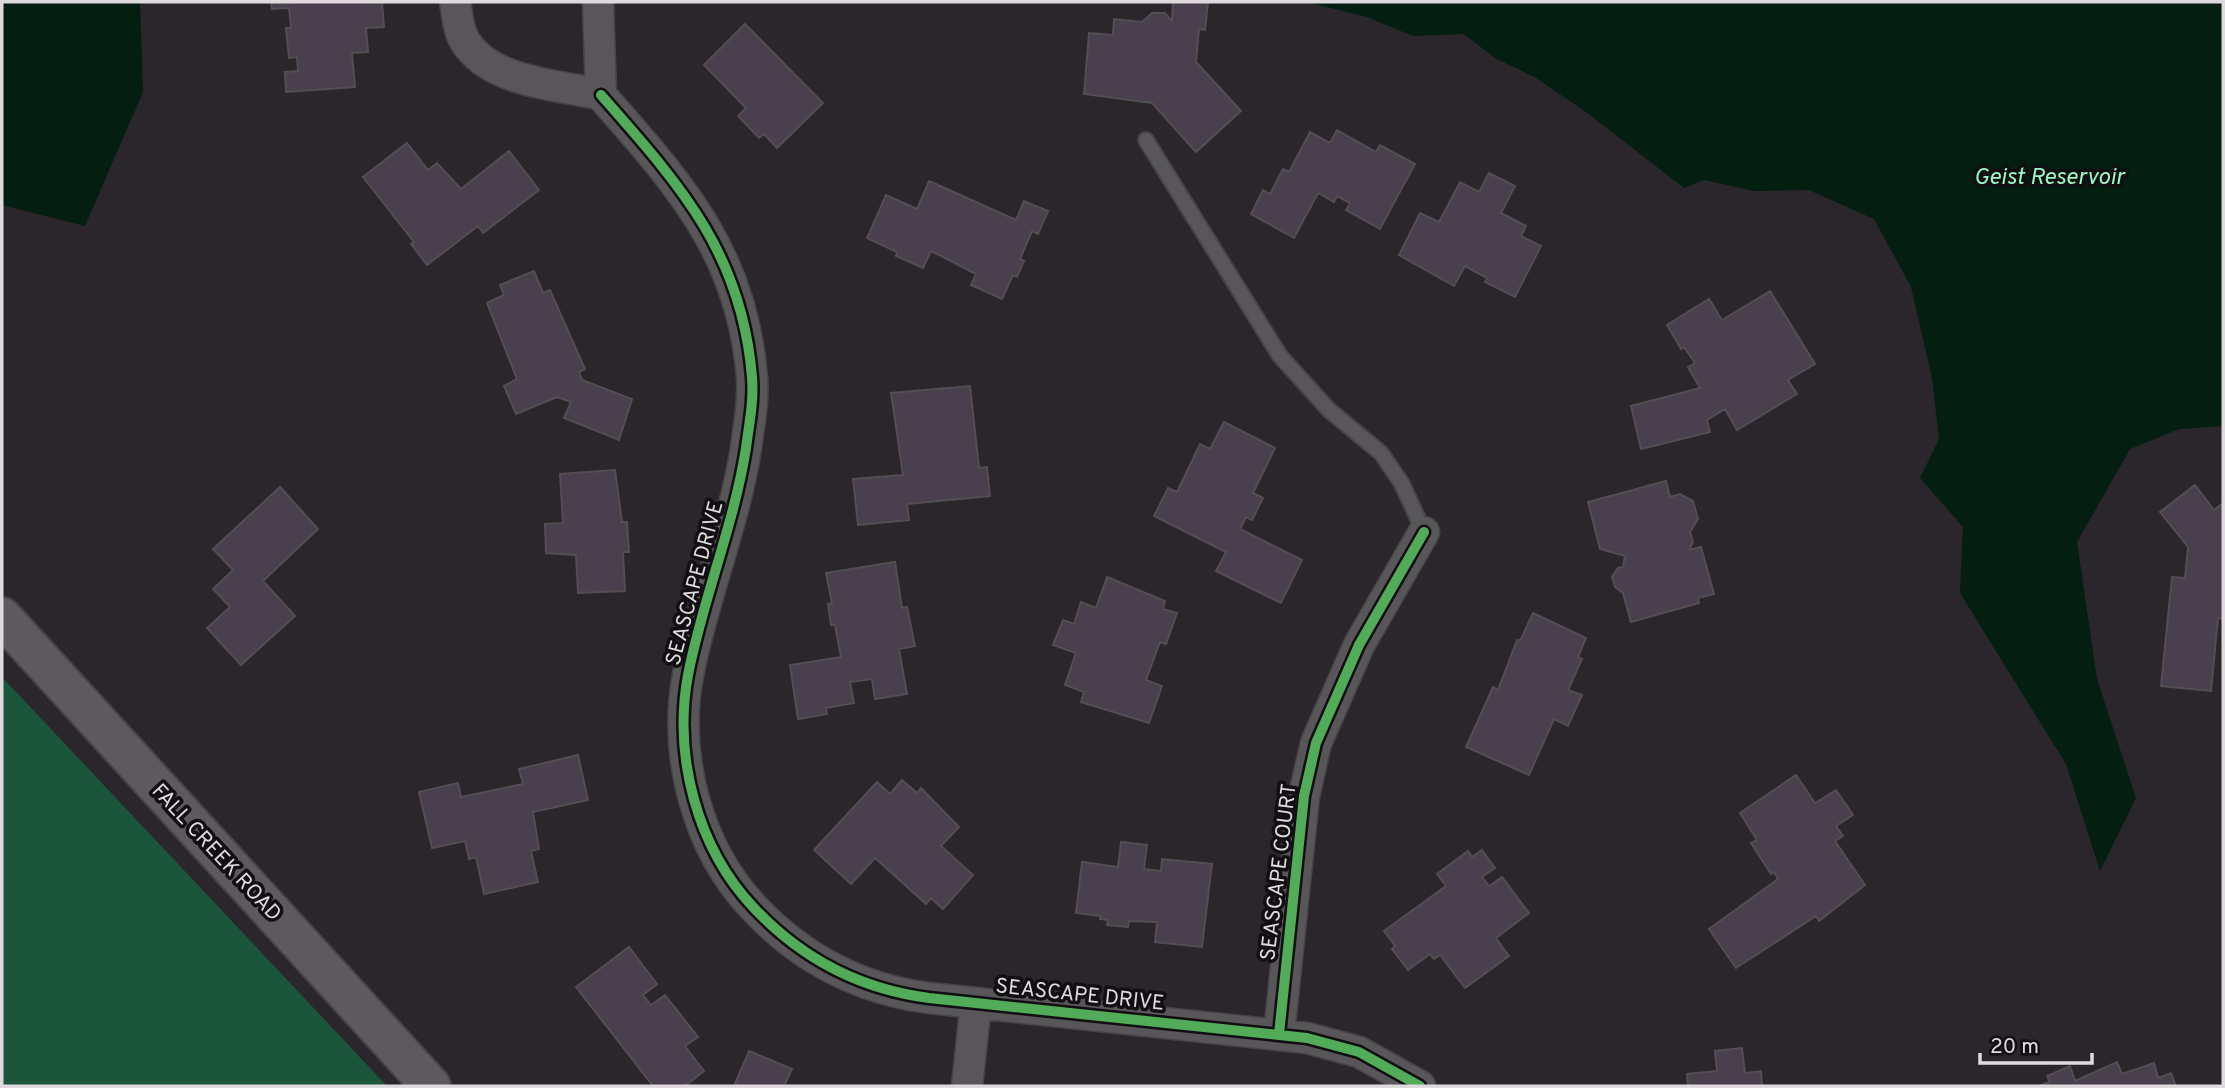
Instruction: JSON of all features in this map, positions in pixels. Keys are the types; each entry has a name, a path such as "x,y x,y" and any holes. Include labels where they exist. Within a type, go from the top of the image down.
{"main road":[{"name":"FALL CREEK ROAD","path":"2,617 431,1086"}],"street":[{"path":"455,2 462,35 469,48 489,65 511,74 601,95 598,2"},
{"name":"SEASCAPE DRIVE","path":"601,95 688,197 707,226 740,306 747,340 752,375 751,427 742,478 688,675 684,710 687,762 704,829 736,889 771,928 800,950 836,972 877,988 976,1003 1315,1039 1359,1052 1420,1086"},
{"name":"SEASCAPE COURT","path":"1279,1034 1303,808 1316,743 1359,645 1424,532"},
{"path":"967,1086 976,1003"}],"lane":[{"path":"1146,140 1242,290 1280,356 1329,410 1381,453 1402,484 1424,532"}],"green space":[{"path":"2,677 387,1086 2,1086"}],"water":[{"path":"2,2 140,2 143,92 85,226 2,205"},
{"name":"Geist Reservoir","path":"1307,2 2223,2 2223,426 2179,429 2130,449 2077,542 2097,679 2136,798 2100,871 2066,764 1960,593 1963,527 1920,478 1939,439 1932,378 1911,287 1874,219 1809,190 1754,191 1704,180 1684,188 1586,112 1536,78 1495,58 1464,34 1413,36 1367,17"}],"building":[{"path":"271,2 382,2 384,27 366,28 368,52 352,53 355,87 286,92 285,72 298,71 297,57 289,58 286,28 291,28 289,8 272,9"},
{"path":"1173,2 1208,2 1205,30 1199,29 1196,62 1241,111 1196,152 1152,103 1084,94 1089,33 1113,35 1114,19 1142,22 1152,13 1165,13 1172,21"},
{"path":"745,24 823,103 777,148 764,134 759,138 738,116 746,108 704,65"},
{"path":"1337,130 1376,152 1380,145 1415,164 1380,229 1346,210 1350,203 1337,196 1334,202 1318,193 1294,238 1251,214 1263,190 1270,194 1283,169 1289,172 1310,132 1330,143"},
{"path":"407,143 428,170 437,163 461,189 509,151 539,190 483,233 478,226 427,265 411,244 414,242 363,177"},
{"path":"1489,173 1515,186 1501,213 1526,226 1521,236 1541,246 1515,297 1485,282 1487,278 1465,266 1454,286 1399,255 1420,213 1439,222 1460,182 1479,192"},
{"path":"929,181 1016,220 1024,201 1048,211 1038,234 1032,231 1020,259 1024,261 1017,277 1013,275 1002,299 971,285 976,274 931,251 923,268 896,256 897,252 867,238 886,195 917,209"},
{"path":"534,271 543,293 550,290 585,369 579,372 582,380 632,399 619,440 564,418 571,402 557,397 516,414 504,386 517,379 487,303 504,295 500,285"},
{"path":"1770,291 1815,364 1788,380 1797,394 1737,430 1725,409 1707,420 1710,432 1641,449 1631,406 1700,388 1688,367 1695,363 1684,347 1681,349 1667,325 1709,299 1722,320"},
{"path":"970,386 979,468 987,467 990,496 907,504 909,520 858,525 853,479 903,475 891,393"},
{"path":"1224,422 1275,448 1253,493 1263,498 1252,520 1246,517 1240,529 1302,560 1281,603 1216,571 1226,552 1154,516 1168,488 1177,492 1200,444 1210,449"},
{"path":"615,470 622,522 627,522 629,552 623,552 625,591 578,593 576,555 546,553 545,524 563,523 560,474"},
{"path":"1666,481 1670,497 1680,494 1693,501 1698,519 1690,532 1693,542 1689,550 1701,547 1714,594 1698,598 1699,603 1631,622 1623,593 1615,587 1612,577 1618,568 1623,567 1625,556 1600,549 1588,502"},
{"path":"2195,485 2214,510 2223,503 2223,619 2218,618 2211,691 2161,686 2172,577 2185,578 2188,547 2160,512"},
{"path":"280,487 318,529 263,581 295,616 241,665 207,628 230,607 213,589 233,570 213,549"},
{"path":"895,562 902,608 907,607 915,646 899,649 907,694 875,699 872,679 850,682 854,703 826,708 827,714 798,719 790,665 841,657 835,625 831,625 828,604 832,603 826,573"},
{"path":"1107,577 1165,601 1163,609 1177,613 1166,644 1160,642 1146,680 1162,686 1149,723 1081,702 1084,692 1065,685 1076,653 1053,645 1063,620 1074,624 1081,602 1096,608"},
{"path":"1533,613 1586,638 1578,657 1582,659 1568,690 1582,695 1568,726 1554,719 1529,775 1466,747 1493,687 1498,690 1517,640 1520,641"},
{"path":"578,755 588,800 533,812 539,849 531,851 538,882 484,894 476,857 469,859 465,841 432,848 419,792 458,783 461,797 523,784 519,769"},
{"path":"1796,775 1815,803 1836,790 1853,815 1836,826 1843,836 1835,841 1865,885 1819,921 1816,916 1736,968 1709,929 1778,879 1774,872 1771,874 1751,843 1757,840 1740,813"},
{"path":"902,780 917,793 921,788 959,827 941,846 973,875 943,909 931,898 926,904 875,858 851,884 814,850 877,782 890,794"},
{"path":"1121,842 1147,845 1144,869 1161,871 1162,859 1212,864 1202,947 1155,942 1157,922 1129,921 1128,927 1107,925 1108,920 1100,919 1101,916 1076,913 1082,862 1118,867"},
{"path":"1482,850 1495,868 1482,877 1489,886 1502,877 1529,913 1496,938 1509,956 1465,988 1440,955 1434,959 1430,954 1408,970 1392,949 1395,946 1384,931 1446,886 1437,874 1468,851 1472,857"},
{"path":"629,947 657,984 643,995 651,1005 665,995 698,1037 685,1046 704,1071 685,1086 653,1086 576,987"},
{"path":"1742,1048 1745,1073 1761,1071 1762,1086 1688,1086 1687,1074 1717,1071 1715,1051"},
{"path":"749,1051 792,1069 784,1086 734,1086"},
{"path":"2117,1062 2122,1074 2154,1063 2158,1078 2171,1073 2176,1086 2039,1086 2050,1082 2047,1076 2070,1066 2075,1081"}],"cycle path":[{"path":"601,95 657,160 702,223 721,257 746,333 752,377 746,448 734,505 694,646 684,706 687,768 694,799 704,829 734,884 772,926 812,957 833,969 879,987 929,998 1307,1038 1359,1052 1420,1086"},
{"path":"1279,1034 1304,796 1316,743 1359,645 1424,532"}]}
